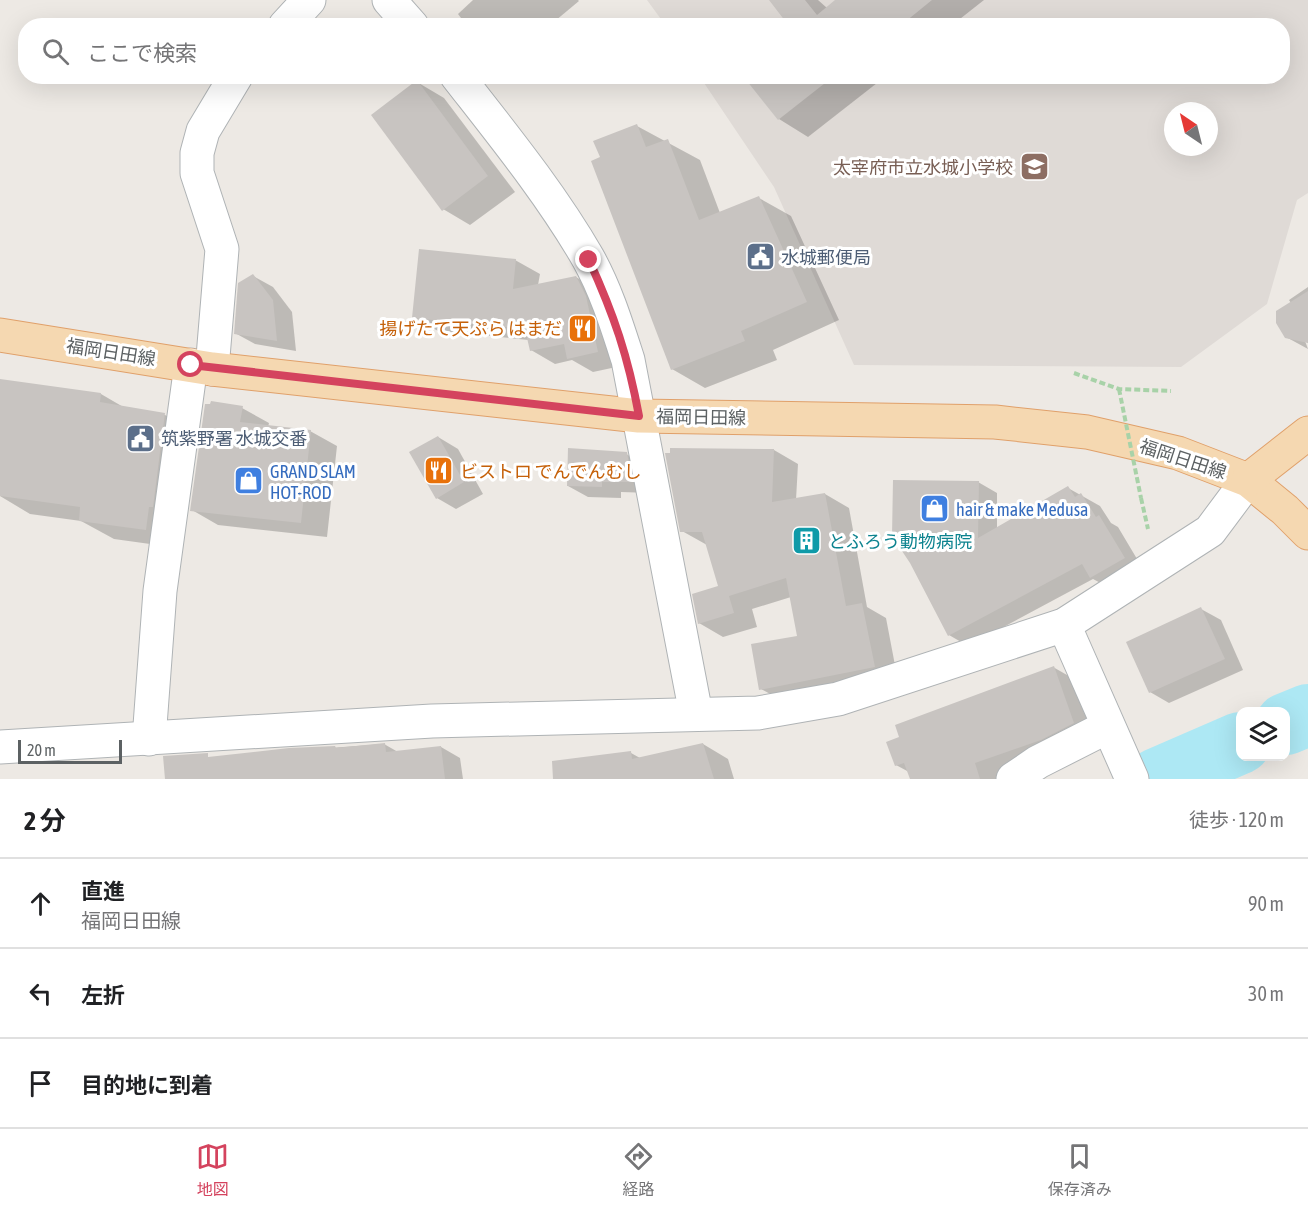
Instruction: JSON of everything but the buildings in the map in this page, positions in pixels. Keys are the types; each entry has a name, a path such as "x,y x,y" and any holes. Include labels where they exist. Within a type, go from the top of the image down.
{"main road":[{"name":"福岡日田線","path":"0,335 202,367 639,416 995,422 1088,432 1178,453 1248,480 1285,510 1308,533"},
{"path":"1248,480 1308,433"}],"street":[{"path":"292,18 309,0"},
{"path":"389,0 405,18"},
{"path":"149,739 160,591 222,249 197,173 197,153 203,131 231,84"},
{"path":"463,84 529,169 589,260 611,307 628,360 696,714"},
{"path":"0,747 420,721 758,713 838,699 1064,625 1210,531 1248,480"},
{"path":"1064,625 1132,779"},
{"path":"1013,779 1038,762 1110,732"}],"path":[{"path":"1074,373 1119,389 1171,391"},
{"path":"1119,389 1149,534"}],"shaded area":[{"name":"太宰府市立水城小学校","path":"647,0 1308,0 1308,193 1297,200 1267,304 1181,367 854,365 774,187 705,84 1290,84 1290,18 660,18"}],"waterway":[{"path":"1290,722 1308,715"},
{"path":"1157,779 1236,745"}],"place":[{"name":"太宰府市立水城小学校","path":"1034,167"},
{"name":"水城郵便局","path":"760,257"},
{"name":"揚げたて天ぷら はまだ","path":"583,328"},
{"name":"筑紫野署 水城交番","path":"140,438"},
{"name":"ビストロ でんでんむし","path":"439,471"},
{"name":"GRAND SLAM HOT-ROD","path":"249,481"},
{"name":"hair & make Medusa","path":"935,509"},
{"name":"とふろう動物病院","path":"807,541"}],"route":[{"path":"191,365 639,416 628,360 611,307 589,260"}]}
